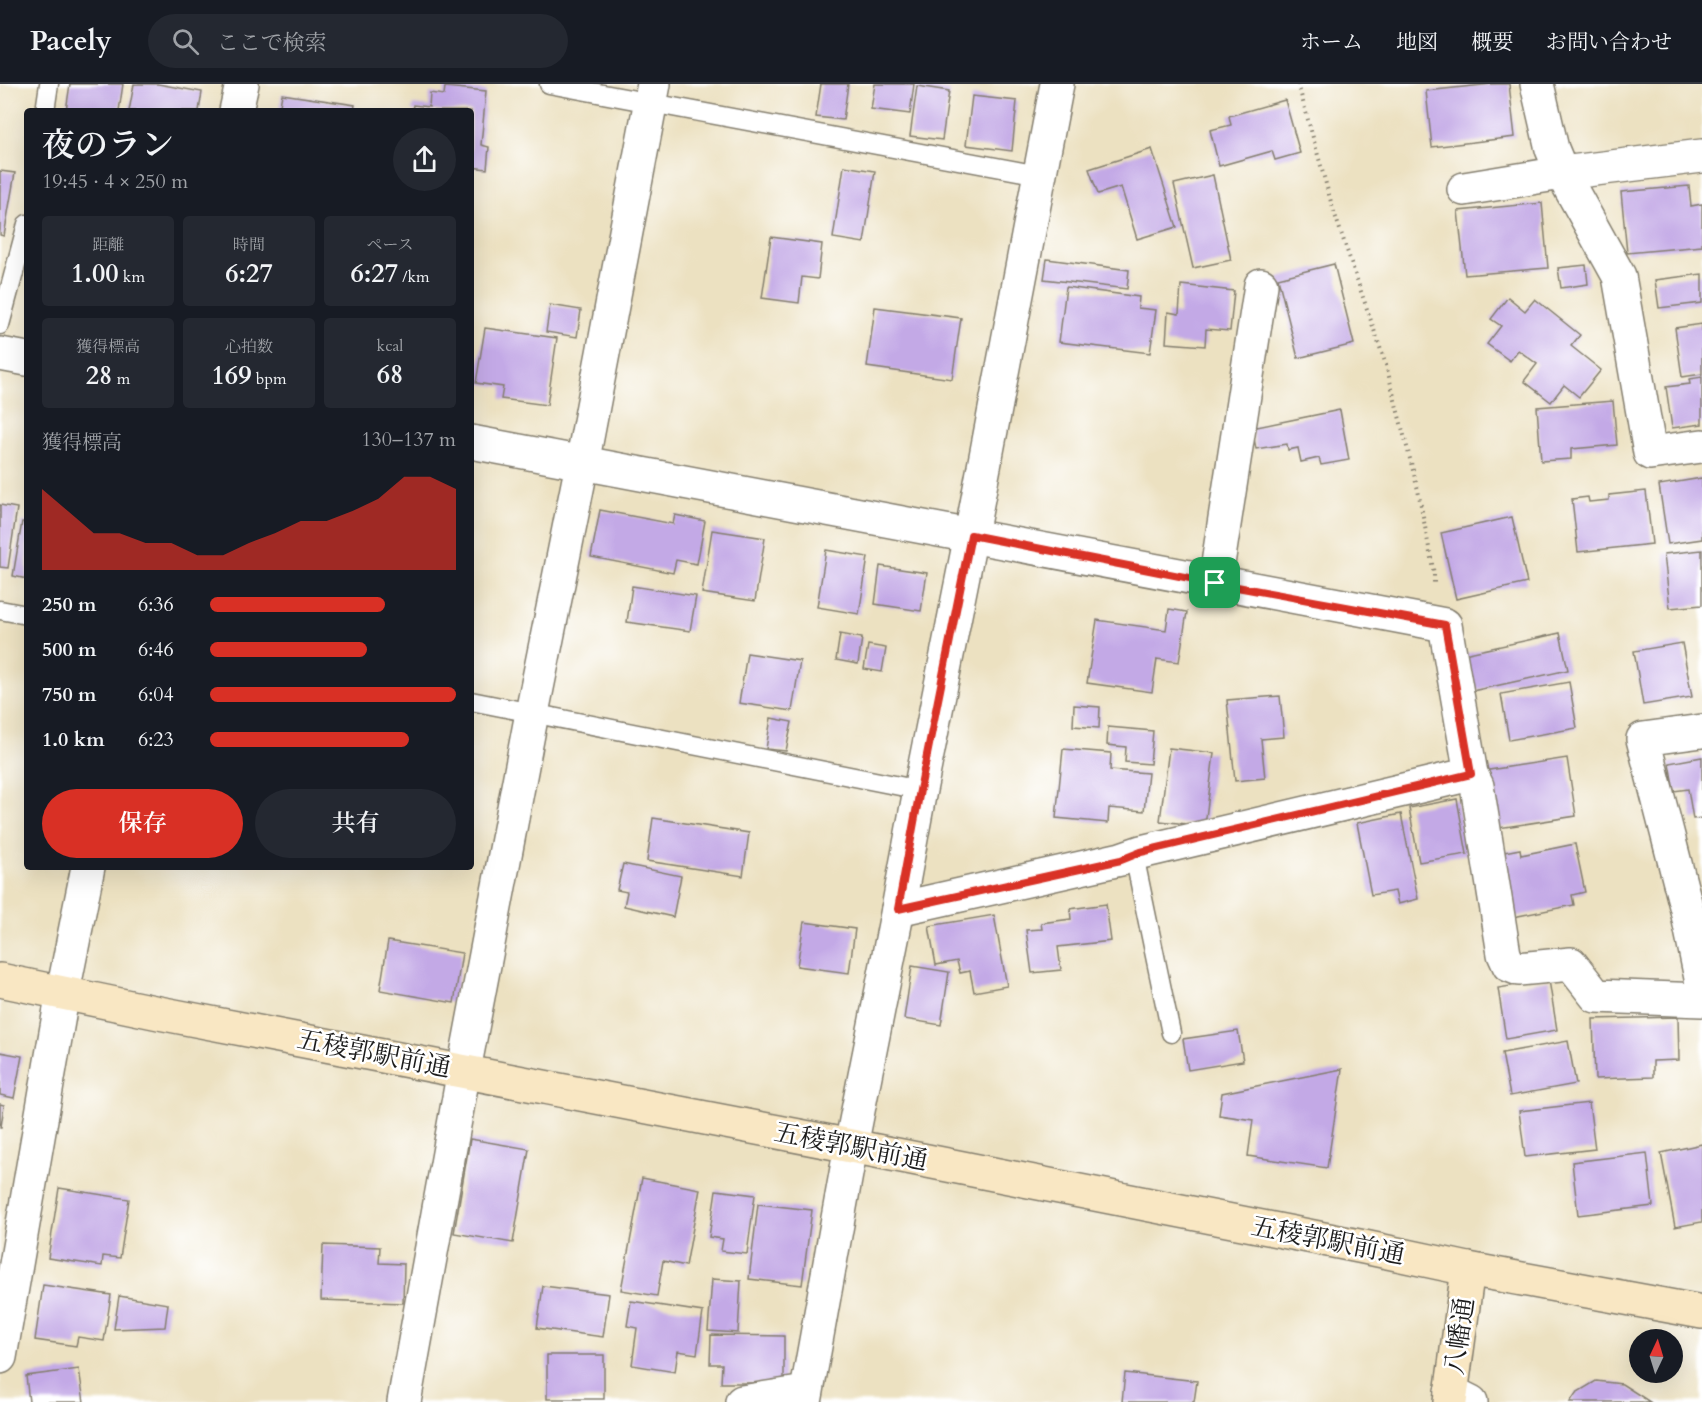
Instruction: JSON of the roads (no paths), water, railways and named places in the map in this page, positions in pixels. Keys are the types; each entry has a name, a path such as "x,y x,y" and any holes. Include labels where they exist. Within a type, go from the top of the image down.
{"street":[{"path":"237,108 242,84"},
{"path":"742,1402 805,1397 851,1146 1057,84"},
{"path":"1537,84 1552,149 1562,173 1619,276 1650,453 1702,446"},
{"path":"404,1402 464,1070 652,93"},
{"path":"1464,189 1562,173 1702,156"},
{"path":"1215,583 1261,285"},
{"path":"0,354 24,358"},
{"path":"474,443 1445,625 1471,774 1477,786 1504,954 1509,965 1519,969 1571,964 1596,996 1702,1000"},
{"path":"1702,731 1643,739 1694,909 1702,983"},
{"path":"898,909 1471,774"},
{"path":"0,1357 63,992 87,870"},
{"name":"五稜郭駅前通","path":"0,980 1468,1269 1702,1312"},
{"name":"八幡通","path":"1457,1399 1468,1269"}],"lane":[{"path":"45,108 49,84"},
{"path":"549,84 652,93 1039,175"},
{"path":"0,325 24,235"},
{"path":"0,610 24,614"},
{"path":"474,702 920,790"},
{"path":"1134,855 1171,1033"}]}
